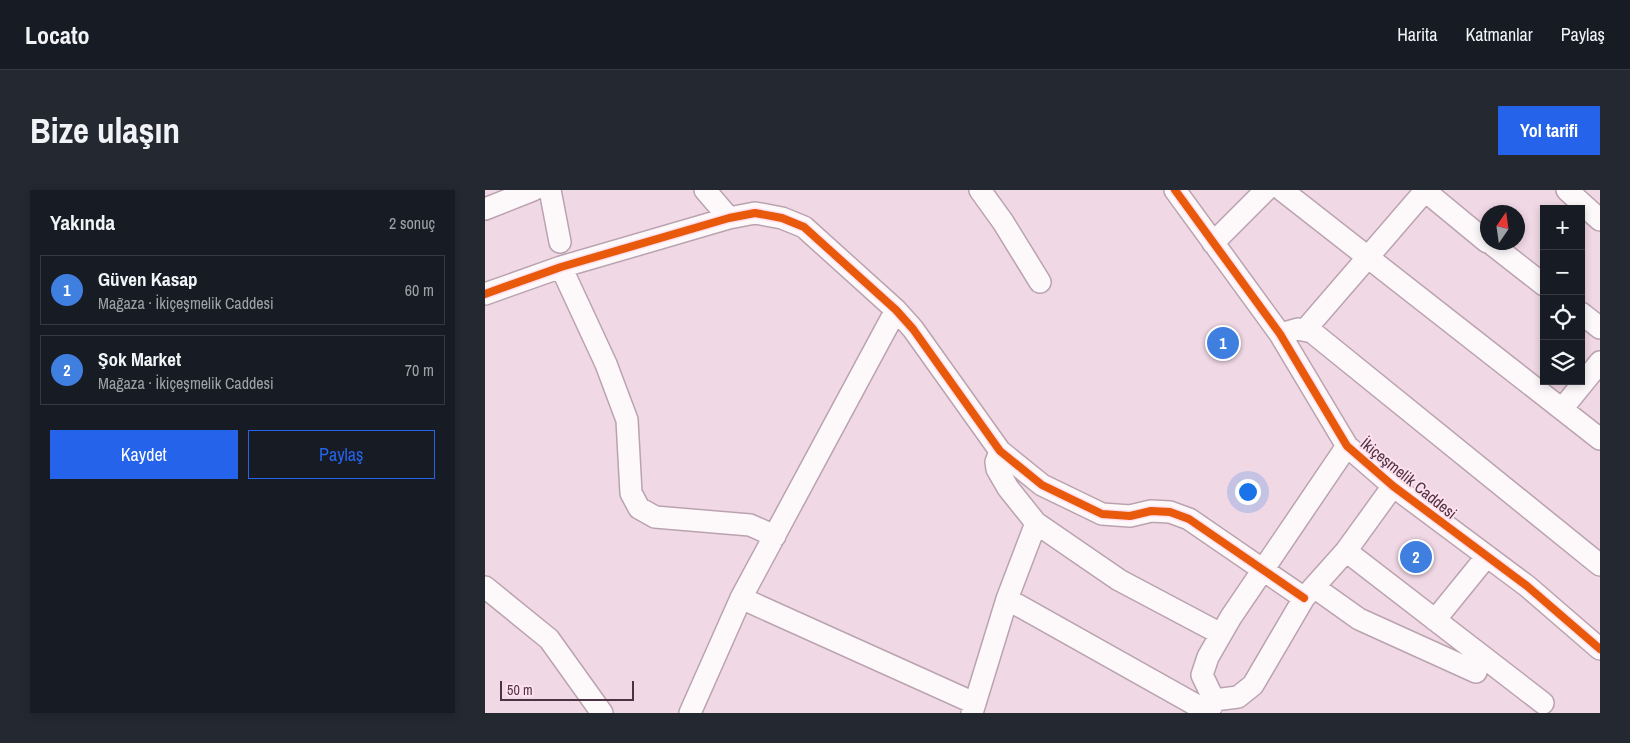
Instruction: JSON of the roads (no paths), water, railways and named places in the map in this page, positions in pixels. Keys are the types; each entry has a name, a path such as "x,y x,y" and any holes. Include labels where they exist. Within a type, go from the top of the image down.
{"street":[{"path":"485,209 533,190"},
{"path":"550,190 560,242"},
{"path":"705,190 729,218"},
{"path":"980,190 1003,222 1040,282"},
{"name":"İkiçeşmelik Caddesi","path":"1175,190 1280,334 1347,446 1393,486 1527,586 1600,649"},
{"path":"1213,243 1266,190"},
{"path":"1282,190 1600,439"},
{"path":"1305,330 1424,190 1480,236"},
{"path":"1567,190 1600,220"},
{"path":"485,294 561,267 729,218 755,213 783,218 804,228 896,310 913,329 999,451 1042,485 1102,514 1130,516 1151,511 1161,511 1189,518 1263,571 1359,619 1476,672"},
{"path":"1498,250 1540,282"},
{"path":"561,267 606,364 627,420 631,493 639,508 655,517 751,525 775,536"},
{"path":"690,713 741,598 896,310"},
{"path":"1585,316 1600,328"},
{"path":"1280,334 1290,330 1312,332 1600,565"},
{"path":"1562,410 1600,362"},
{"path":"1214,700 1203,675 1208,656 1347,446"},
{"path":"999,451 996,462 997,469 1008,488 1036,523 1119,580 1221,634"},
{"path":"1214,700 1238,698 1253,685 1309,593 1346,550 1393,486"},
{"path":"741,598 973,708 1007,599 1036,523"},
{"path":"1346,550 1543,702"},
{"path":"1435,620 1487,556"},
{"path":"485,587 549,638 602,713"},
{"path":"1007,599 1203,709 1210,708 1214,700"}],"place":[{"name":"Güven Kasap","path":"1223,343"},
{"name":"Şok Market","path":"1416,557"}]}
